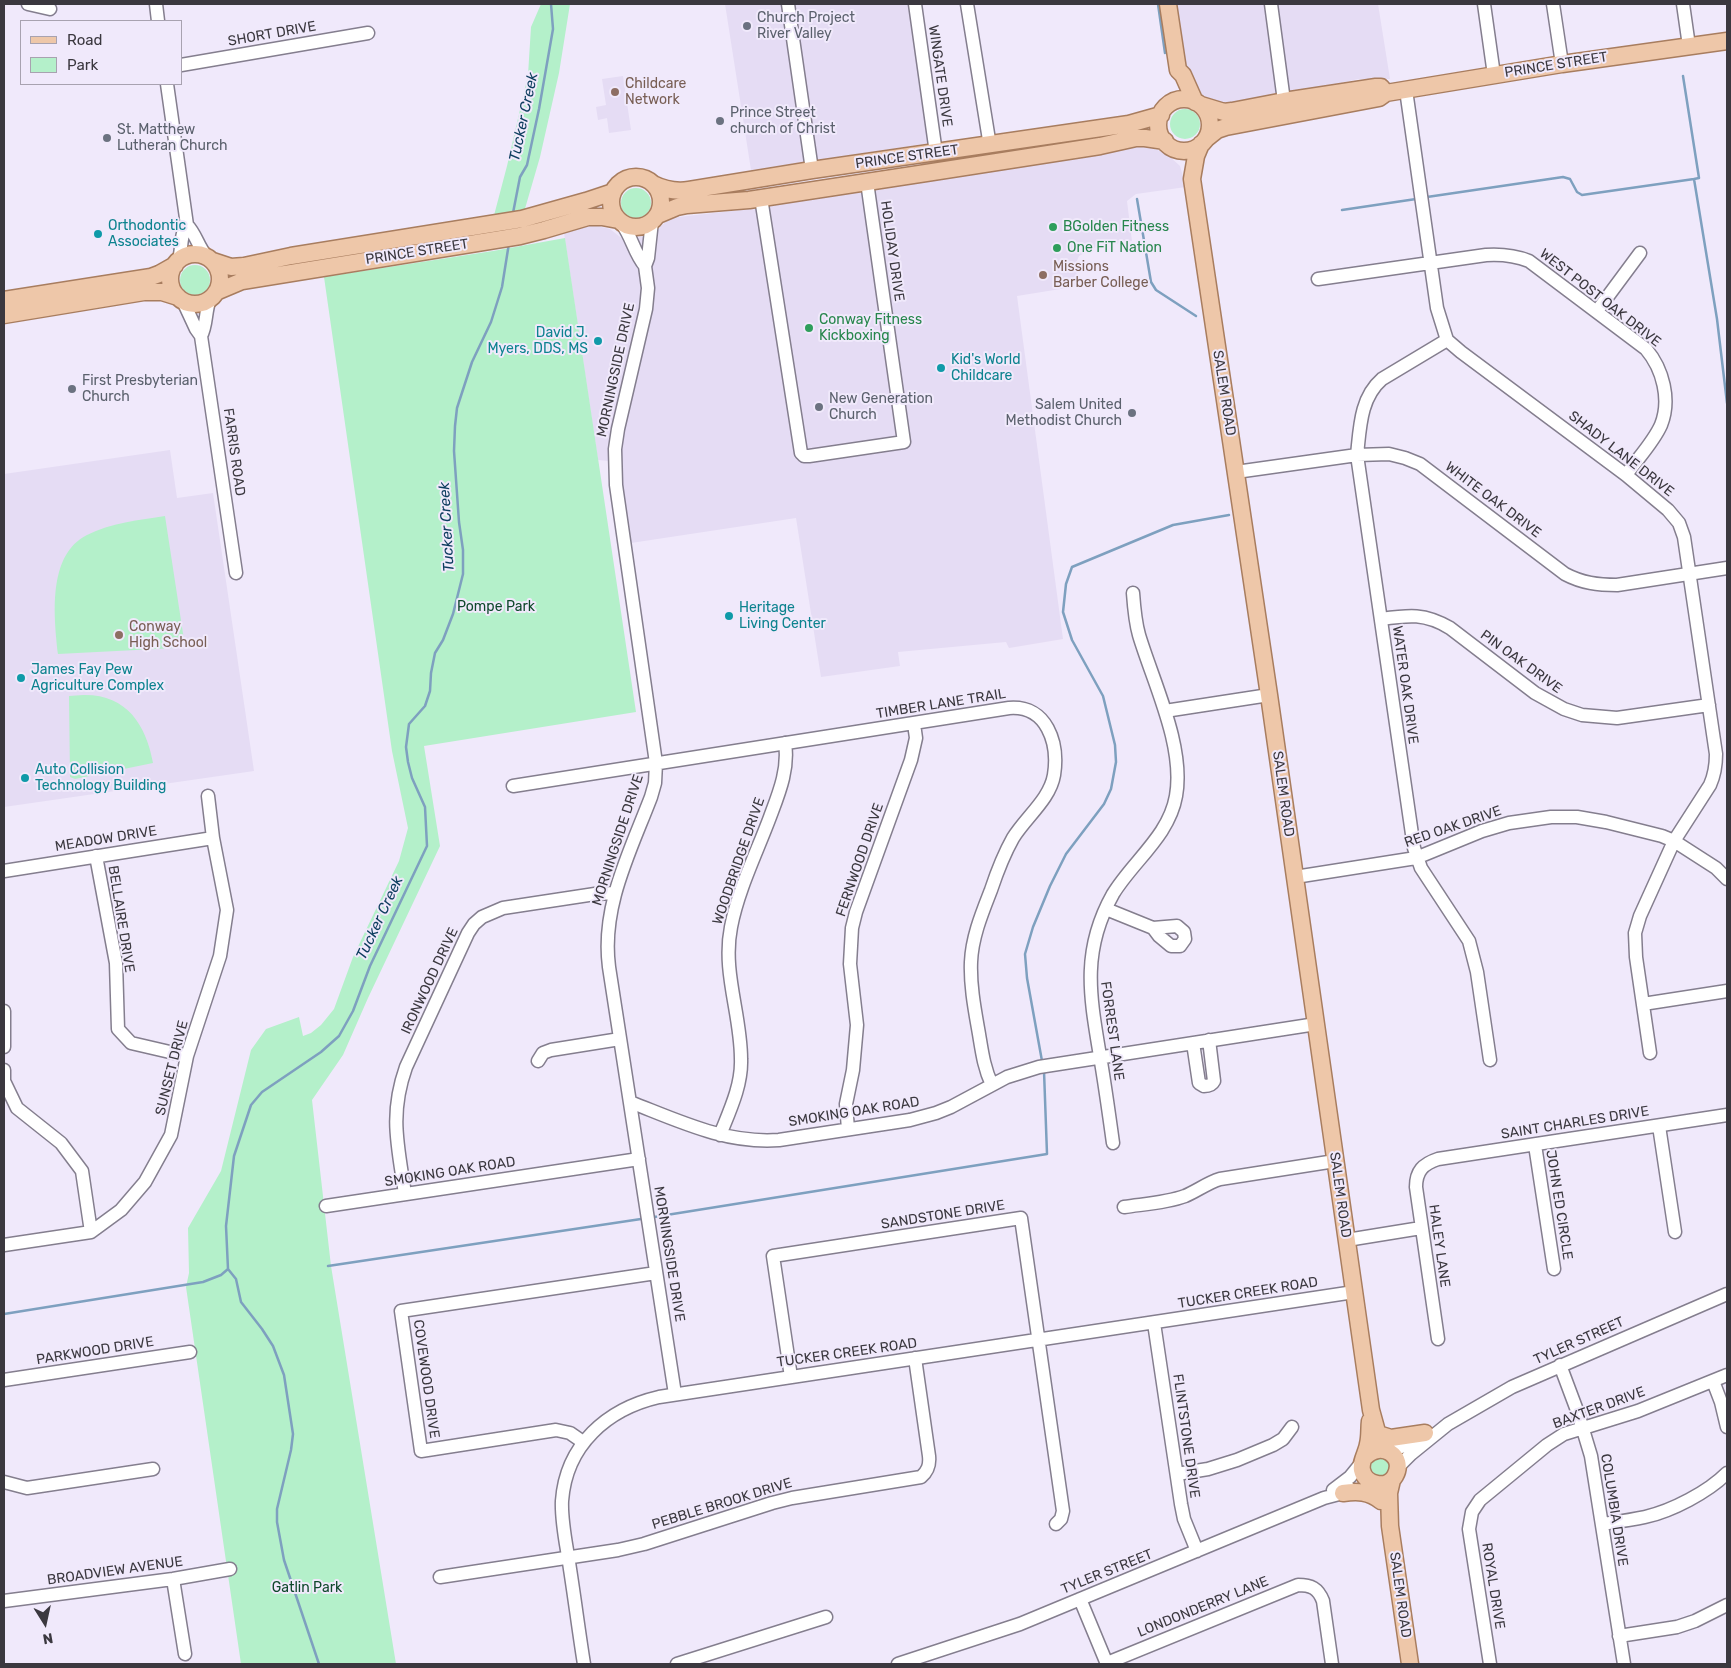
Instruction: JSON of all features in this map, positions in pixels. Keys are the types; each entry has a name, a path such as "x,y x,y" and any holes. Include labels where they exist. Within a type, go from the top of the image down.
{"main road":[{"path":"1168,4 1178,70 1183,75 1198,103 1207,113 1210,122 1204,141 1188,150 1169,145 1159,129 1164,110 1173,93 1174,76 1178,70"},
{"name":"PRINCE STREET","path":"1198,103 1224,112 1284,101 1381,90 1406,90 1562,64 1727,41"},
{"name":"PRINCE STREET","path":"1204,141 1217,130 1226,126 1328,107 1336,102 1369,96 1381,90"},
{"path":"1164,110 1182,99 1198,103"},
{"name":"PRINCE STREET","path":"653,184 666,189 682,191 805,171 990,146 1138,123 1164,110"},
{"path":"1034,156 1040,148 1048,144 1078,138 1085,131"},
{"name":"PRINCE STREET","path":"655,218 676,207 687,205 767,197 872,182 1100,146 1136,138 1148,138 1169,145"},
{"name":"SALEM ROAD","path":"1204,141 1196,156 1192,179 1269,695 1371,1410 1378,1434 1387,1451"},
{"name":"SALEM ROAD","path":"1169,145 1192,179"},
{"path":"872,182 882,169 914,163 928,154"},
{"path":"767,197 765,187 774,183 792,180 805,171"},
{"path":"628,178 642,178 653,184 661,201 655,218 640,227 631,227 620,222 611,207 613,192 620,182 628,178"},
{"name":"PRINCE STREET","path":"210,259 231,267 244,266 290,256 522,219 613,192"},
{"name":"PRINCE STREET","path":"213,296 242,281 520,236 588,217 602,216 620,222"},
{"path":"4,300 150,277 159,274 185,256 194,254 210,259 217,266 220,276 220,285 213,296 204,303 195,304 162,292 144,292 4,314"},
{"path":"177,262 171,273 170,283 180,299"},
{"path":"4,306 60,298 67,290"},
{"name":"SALEM ROAD","path":"1364,1459 1370,1437 1371,1410"},
{"path":"1378,1434 1391,1438 1425,1433"},
{"path":"1374,1450 1387,1451 1395,1457 1395,1474 1381,1484 1372,1483 1366,1479 1362,1470 1364,1459 1374,1450"},
{"name":"SALEM ROAD","path":"1395,1474 1389,1493 1390,1526 1410,1664"},
{"name":"SALEM ROAD","path":"1372,1483 1390,1526"},
{"path":"1343,1493 1367,1493 1380,1501"}],"street":[{"path":"28,4 50,9"},
{"path":"156,4 158,20"},
{"path":"788,4 805,171"},
{"name":"WINGATE DRIVE","path":"915,4 928,154"},
{"path":"968,4 990,146"},
{"path":"1271,4 1284,101"},
{"path":"1484,4 1494,75"},
{"path":"1553,4 1562,64"},
{"path":"1683,4 1689,46"},
{"name":"SHORT DRIVE","path":"182,65 368,34"},
{"path":"167,85 187,225 201,250 210,259"},
{"path":"1406,90 1436,308 1447,340"},
{"name":"HOLIDAY DRIVE","path":"767,197 801,453 804,456 904,442 872,182"},
{"name":"MORNINGSIDE DRIVE","path":"645,266 655,218"},
{"name":"MORNINGSIDE DRIVE","path":"620,222 630,235 645,266 648,288 646,309 615,449 618,494 656,763 655,783 651,797 614,893 609,916 607,943 609,967 675,1394"},
{"path":"177,262 183,245 184,228 187,225"},
{"path":"1597,311 1640,252"},
{"name":"WEST POST OAK DRIVE","path":"1318,279 1486,255 1504,254 1518,256 1529,262 1646,349 1654,359 1662,379 1665,398 1661,425 1626,475"},
{"name":"FARRIS ROAD","path":"201,336 204,330 206,311 213,296"},
{"name":"FARRIS ROAD","path":"180,299 201,336 236,573"},
{"name":"WATER OAK DRIVE","path":"1447,340 1374,386 1369,394 1364,410 1358,455 1416,858 1469,941 1477,972 1490,1060"},
{"name":"SHADY LANE DRIVE","path":"1447,340 1460,352 1626,475 1668,510 1679,523 1684,537 1716,754 1714,777 1674,841 1640,916 1635,934 1635,951 1650,1053"},
{"name":"WHITE OAK DRIVE","path":"1236,472 1358,455 1390,454 1420,464 1565,574 1580,581 1600,585 1617,585 1727,568"},
{"name":"FORREST LANE","path":"1113,1143 1091,998 1090,973 1097,931 1119,884 1161,831 1174,806 1177,790 1176,758 1165,711 1139,633 1133,593"},
{"name":"PIN OAK DRIVE","path":"1381,619 1412,616 1428,617 1440,622 1535,693 1564,709 1582,715 1598,718 1617,718 1709,705"},
{"path":"1165,711 1269,695"},
{"name":"TIMBER LANE TRAIL","path":"513,786 1009,708 1021,708 1034,712 1043,720 1050,732 1055,758 1052,781 1044,796 1007,849 975,934 971,960 973,998 986,1071 992,1085"},
{"name":"FERNWOOD DRIVE","path":"848,1129 846,1104 853,1070 857,1025 850,964 852,928 856,912 911,760 916,738 914,724"},
{"name":"WOODBRIDGE DRIVE","path":"720,1135 736,1092 742,1060 730,978 729,938 734,912 785,773 787,761 785,743"},
{"name":"SUNSET DRIVE","path":"4,1246 91,1232 121,1210 146,1182 171,1135 187,1056 220,956 227,910 213,838 208,796"},
{"name":"RED OAK DRIVE","path":"1295,877 1416,858 1509,822 1537,818 1577,817 1606,822 1674,841 1716,868 1727,879"},
{"name":"MEADOW DRIVE","path":"4,871 213,838"},
{"name":"BELLAIRE DRIVE","path":"96,856 116,963 118,1029 131,1043 187,1056"},
{"name":"IRONWOOD DRIVE","path":"406,1194 396,1127 397,1098 410,1058 468,933 474,924 487,914 502,908 595,894 614,893"},
{"path":"1106,909 1153,928"},
{"path":"1643,1004 1727,991"},
{"path":"4,1011 4,1047"},
{"name":"SMOKING OAK ROAD","path":"630,1102 720,1135 741,1140 763,1141 910,1120 951,1107 1022,1071 1038,1067 1316,1024"},
{"path":"538,1061 543,1054 551,1050 620,1039"},
{"path":"1193,1043 1200,1083 1208,1086 1214,1080 1209,1040"},
{"path":"4,1070 4,1081 17,1108 61,1143 82,1170 91,1232"},
{"name":"SAINT CHARLES DRIVE","path":"1428,1163 1438,1159 1727,1115"},
{"path":"1658,1126 1675,1232"},
{"name":"JOHN ED CIRCLE","path":"1535,1145 1554,1269"},
{"name":"SMOKING OAK ROAD","path":"326,1206 639,1158"},
{"path":"1124,1207 1176,1199 1188,1195 1209,1182 1220,1179 1335,1161"},
{"name":"HALEY LANE","path":"1428,1163 1418,1172 1416,1180 1421,1228 1438,1339"},
{"name":"SANDSTONE DRIVE","path":"791,1377 773,1256 1021,1218 1063,1511 1061,1519 1056,1524"},
{"path":"1347,1240 1421,1228"},
{"name":"COVEWOOD DRIVE","path":"583,1442 570,1433 556,1430 421,1451 401,1311 656,1273"},
{"name":"TUCKER CREEK ROAD","path":"584,1664 562,1512 562,1499 565,1483 583,1442 600,1424 628,1406 651,1398 675,1394 1354,1292"},
{"name":"TYLER STREET","path":"1387,1451 1404,1446 1425,1433 1448,1424 1512,1387 1727,1294"},
{"name":"FLINTSTONE DRIVE","path":"1154,1323 1184,1519 1197,1551"},
{"name":"PARKWOOD DRIVE","path":"4,1380 190,1352"},
{"name":"PEBBLE BROOK DRIVE","path":"440,1577 630,1548 772,1502 921,1477 929,1467 929,1456 915,1358"},
{"name":"COLUMBIA DRIVE","path":"1560,1365 1591,1456 1624,1664"},
{"name":"BAXTER DRIVE","path":"1472,1512 1480,1500 1547,1445 1564,1434 1638,1411 1727,1375"},
{"path":"1713,1381 1721,1402 1727,1427"},
{"name":"TYLER STREET","path":"1395,1474 1411,1454 1448,1424"},
{"path":"1176,1474 1208,1469 1237,1460 1273,1445 1283,1438 1292,1427"},
{"name":"TYLER STREET","path":"1324,1498 1350,1476 1364,1459"},
{"path":"4,1482 27,1488 153,1469"},
{"path":"1602,1524 1647,1517 1672,1508 1717,1483 1727,1473"},
{"name":"TYLER STREET","path":"898,1664 978,1638 1080,1599 1324,1498 1343,1493 1350,1488 1372,1483"},
{"name":"ROYAL DRIVE","path":"1472,1512 1469,1529 1490,1664"},
{"name":"BROADVIEW AVENUE","path":"4,1601 174,1579 230,1569"},
{"path":"174,1579 185,1654"},
{"name":"LONDONDERRY LANE","path":"1107,1663 1298,1585 1312,1586 1320,1594 1323,1601 1332,1664"},
{"path":"1080,1599 1107,1663"},
{"path":"1620,1636 1677,1627 1727,1606"},
{"path":"677,1664 826,1617"}],"shaded area":[{"path":"725,4 911,4 931,143 751,170"},
{"path":"1175,4 1378,4 1390,79 1358,79 1294,94 1227,106 1204,98 1196,92 1187,75"},
{"name":"Childcare Network","path":"623,76 631,130 609,133 607,118 598,120 596,107 606,105 602,79"},
{"path":"1140,146 1150,147 1167,154 1180,166 1186,187 1136,194 1127,201 1132,241 1096,247 1079,256 1075,265 1079,286 1017,296 1063,639 1009,648 1006,642 898,652 900,666 821,677 796,518 631,543 621,462 598,460 564,233 593,225 610,229 624,240 655,234 668,220 679,217 757,208"},
{"name":"Conway High School","path":"170,450 177,498 213,493 254,771 4,807 4,474"}],"green space":[{"path":"541,4 570,4 559,73 540,157 522,219 492,223 528,75 531,27"},
{"path":"1185,109 1196,113 1200,124 1196,135 1185,139 1174,135 1170,124 1174,113"},
{"path":"636,188 647,192 651,203 647,214 636,218 625,214 621,203 625,192"},
{"path":"565,238 636,712 424,746 440,846 343,1055 312,1100 331,1266 396,1664 241,1664 186,1287 189,1273 188,1228 221,1171 251,1050 266,1029 299,1017 303,1036 311,1033 321,1025 334,1009 353,957 399,861 408,828 392,751 324,277"},
{"path":"195,265 206,269 210,280 206,291 195,295 184,291 180,280 184,269"},
{"path":"165,516 184,640 175,648 58,654 55,623 56,588 59,572 65,557 74,544 87,535 105,528 125,522"},
{"path":"69,696 98,696 111,700 132,714 145,736 153,763 75,779 70,777"},
{"path":"1380,1458 1386,1461 1389,1467 1386,1473 1380,1476 1374,1473 1371,1467 1374,1461"}],"waterway":[{"name":"Tucker Creek","path":"513,213 520,177 527,165 539,109 553,29 551,4"},
{"path":"1158,4 1165,53"},
{"path":"1683,76 1699,178 1694,179 1717,319 1727,403"},
{"path":"1427,197 1563,177 1570,179 1577,192 1582,195 1694,179"},
{"path":"1137,199 1151,282 1156,290 1196,316"},
{"path":"1342,210 1416,199"},
{"name":"Tucker Creek","path":"319,1664 284,1560 277,1522 277,1509 293,1434 284,1375 273,1346 241,1302 236,1279 228,1269 226,1226 234,1156 251,1105 262,1092 321,1052 339,1036 353,1011 370,966 427,846 425,807 412,778 408,762 406,747 409,724 425,706 430,691 435,653 443,640 453,614 463,574 463,550 454,451 457,408 472,362 491,322 502,287 509,243"},
{"path":"1042,1061 1027,978 1025,954 1033,927 1066,854 1104,804 1111,789 1116,762 1115,745 1103,696 1072,640 1063,612 1066,584 1072,567 1173,525 1229,515"},
{"path":"654,1217 1047,1154 1044,1071"},
{"path":"328,1266 641,1219"},
{"path":"4,1314 203,1282 221,1275 228,1269"}],"place":[{"name":"Church Project River Valley","path":"747,26"},
{"name":"Childcare Network","path":"615,92"},
{"name":"Prince Street church of Christ","path":"720,121"},
{"name":"St. Matthew Lutheran Church","path":"107,138"},
{"name":"BGolden Fitness","path":"1053,227"},
{"name":"Orthodontic Associates","path":"98,234"},
{"name":"One FiT Nation","path":"1057,248"},
{"name":"Missions Barber College","path":"1043,275"},
{"name":"Conway Fitness Kickboxing","path":"809,328"},
{"name":"David J. Myers, DDS, MS","path":"598,341"},
{"name":"Kid's World Childcare","path":"941,368"},
{"name":"First Presbyterian Church","path":"72,389"},
{"name":"New Generation Church","path":"819,407"},
{"name":"Salem United Methodist Church","path":"1132,413"},
{"name":"Heritage Living Center","path":"729,616"},
{"name":"Conway High School","path":"119,635"},
{"name":"James Fay Pew Agriculture Complex","path":"21,678"},
{"name":"Auto Collision Technology Building","path":"25,778"}],"park label":[{"name":"Pompe Park","path":"496,607"},
{"name":"Gatlin Park","path":"307,1588"}]}
